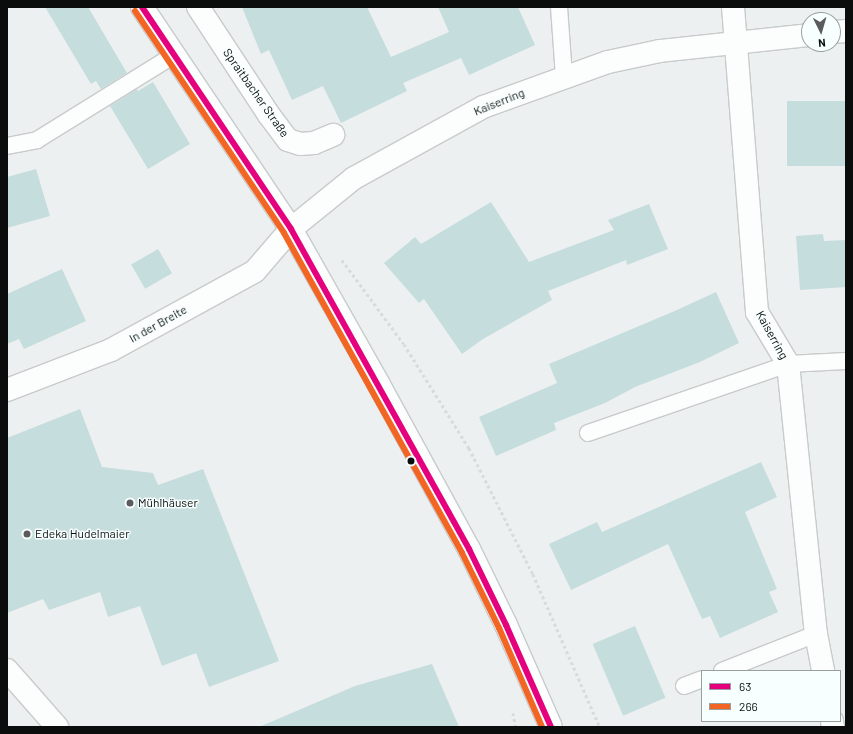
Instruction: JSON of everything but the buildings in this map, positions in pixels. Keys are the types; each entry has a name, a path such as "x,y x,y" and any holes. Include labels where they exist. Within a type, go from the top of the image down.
{"street":[{"path":"142,7 291,230 415,449 469,549 551,727"},
{"name":"Spraitbacher Straße","path":"198,7 269,115 288,140 300,144 314,143 333,135"},
{"path":"733,7 736,42"},
{"name":"Kaiserring","path":"291,230 361,174 483,107 608,62 660,51 801,35"},
{"name":"Kaiserring","path":"736,42 757,312 788,364 816,634 823,670"},
{"name":"In der Breite","path":"7,390 111,350 255,271 291,230"},
{"path":"7,670 57,727"}],"lane":[{"path":"558,7 564,77"},
{"path":"7,146 37,140 174,55"},
{"name":"Kaiserring","path":"588,433 788,364 846,361"},
{"path":"725,670 816,634"},
{"path":"684,686 701,679"}],"path":[{"path":"341,258 404,344 469,448 534,574 600,727"}],"transit line":[{"name":"63","path":"142,7 291,229 469,549 506,625 551,727"},
{"name":"266","path":"135,11 284,233 462,553 499,628 542,727"}],"place":[{"name":"Mühlhäuser","path":"130,503"},
{"name":"Edeka Hudelmaier","path":"27,534"}]}
